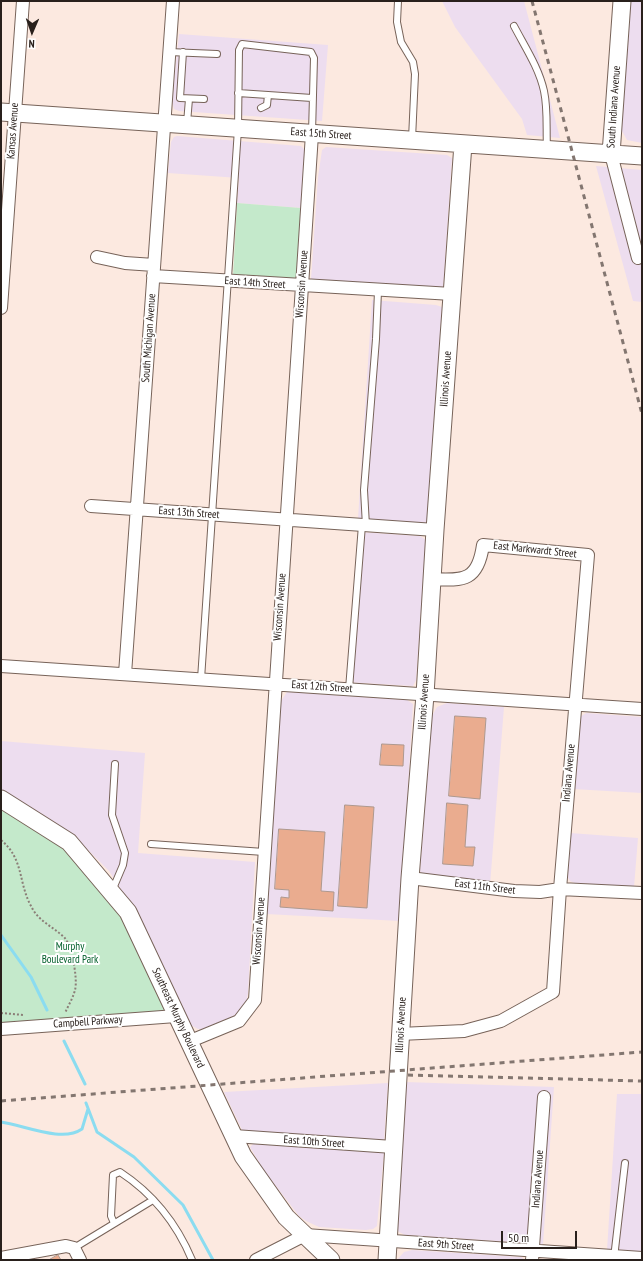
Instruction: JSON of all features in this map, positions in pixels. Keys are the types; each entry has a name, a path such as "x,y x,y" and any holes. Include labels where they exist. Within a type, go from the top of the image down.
{"street":[{"name":"Kansas Avenue","path":"1,308 8,113 23,1"},
{"name":"South Michigan Avenue","path":"125,674 173,1"},
{"name":"South Indiana Avenue","path":"622,1 611,154 638,258"},
{"name":"East 15th Street","path":"8,113 642,156"},
{"name":"Wisconsin Avenue","path":"188,1042 239,1021 255,1000 312,134"},
{"name":"Illinois Avenue","path":"387,1260 410,878 426,695 435,530 463,144"},
{"name":"East 14th Street","path":"97,256 154,271 228,281 378,291 452,294"},
{"name":"East 13th Street","path":"91,506 286,520"},
{"path":"286,520 435,530"},
{"name":"East Markwardt Street","path":"432,579 452,580 467,576 479,565 483,545 588,555"},
{"name":"Indiana Avenue","path":"400,1034 464,1031 501,1021 553,992 560,889 588,555"},
{"name":"East 12th Street","path":"1,666 642,709"},
{"name":"Southeast Murphy Boulevard","path":"1,799 69,842 128,912 243,1156 286,1217 331,1260"},
{"name":"East 11th Street","path":"410,878 514,892 540,892 560,889 642,893"},
{"name":"Campbell Parkway","path":"1,1029 176,1016"},
{"name":"Indiana Avenue","path":"532,1255 544,1097"},
{"name":"East 10th Street","path":"234,1136 393,1147"},
{"path":"261,1259 305,1235"},
{"name":"East 9th Street","path":"305,1235 389,1241 532,1255 642,1258"},
{"path":"6,1258 66,1246 74,1248 80,1260"}],"lane":[{"path":"398,1 397,22 401,42 413,62 415,74 412,141"},
{"path":"514,26 534,64 544,90 547,149"},
{"path":"201,679 238,129 237,106 239,50 242,44 311,52 314,58 312,134"},
{"path":"169,52 217,54"},
{"path":"183,52 180,98 204,99"},
{"path":"238,93 312,98"},
{"path":"261,108 267,104 268,95"},
{"path":"187,125 189,99"},
{"path":"237,106 245,106"},
{"path":"349,689 364,526 364,490 376,339 378,291"},
{"path":"111,892 123,865 125,853 112,815 115,764"},
{"path":"151,844 264,852"},
{"path":"614,1258 625,1163"},
{"path":"114,1223 111,1216 114,1173 120,1172 136,1183 171,1221 185,1244 192,1260"},
{"path":"74,1248 153,1200"}],"path":[{"path":"1,840 11,848 17,859 30,904 36,916 65,938 70,948 73,957 76,989 64,1015"},
{"path":"1,1013 24,1015"}],"shaded area":[{"path":"442,1 524,1 560,138 527,135 522,119 455,27"},
{"path":"630,1 642,1 642,143 627,140 621,126"},
{"path":"179,34 328,45 322,121 179,111 174,109 172,101"},
{"path":"177,136 301,146 304,149 304,174 301,208 237,203 239,178 168,173 171,142 174,137"},
{"path":"326,147 447,155 452,158 443,290 314,281 311,279 318,177 322,150"},
{"path":"596,166 642,170 642,302 633,301"},
{"path":"372,300 436,305 442,307 428,520 424,524 358,519"},
{"path":"358,532 420,536 426,540 416,680 413,686 346,682"},
{"path":"287,692 407,700 413,704 400,921 266,914 281,701"},
{"path":"447,703 504,707 490,885 423,875 420,871 432,716 437,707"},
{"path":"586,713 642,717 642,793 573,789 580,717"},
{"path":"1,741 145,753 138,853 255,862 248,993 246,1003 241,1010 234,1016 203,1029 198,1029 189,1024 134,910 109,871 83,845 68,833 1,791"},
{"path":"570,833 638,838 634,887 575,883 570,881 567,876"},
{"path":"405,1082 554,1087 543,1244 405,1235 399,1232 397,1229"},
{"path":"388,1083 384,1141 243,1132 224,1092"},
{"path":"617,1094 642,1094 642,1252 607,1250"},
{"path":"253,1144 384,1153 377,1226 373,1229 366,1230 319,1227 306,1221 299,1216 262,1168 250,1147"},
{"path":"412,1250 521,1257 525,1260 397,1260 404,1252"}],"green space":[{"path":"237,203 301,208 296,277 293,279 233,276"},
{"name":"Murphy Boulevard Park","path":"1,799 69,842 128,912 176,1016 1,1029"}],"building":[{"path":"455,716 486,718 480,799 449,796"},
{"path":"382,744 404,745 403,766 380,765"},
{"path":"447,803 468,805 465,847 475,847 473,866 443,864"},
{"path":"345,805 374,807 367,908 338,906"},
{"path":"279,829 325,832 321,891 334,892 333,911 280,907 281,897 289,898 289,890 275,889"},
{"path":"58,1255 61,1260 49,1260"}],"waterway":[{"path":"1,935 31,977 47,1010"},
{"path":"64,1041 85,1084"},
{"path":"86,1103 97,1132 134,1157 183,1205 213,1260"},
{"path":"1,1122 54,1134 74,1133 82,1129 88,1109"}],"railway":[{"path":"532,1 642,414"},
{"path":"1,1101 642,1052"},
{"path":"408,1075 642,1081"}]}
